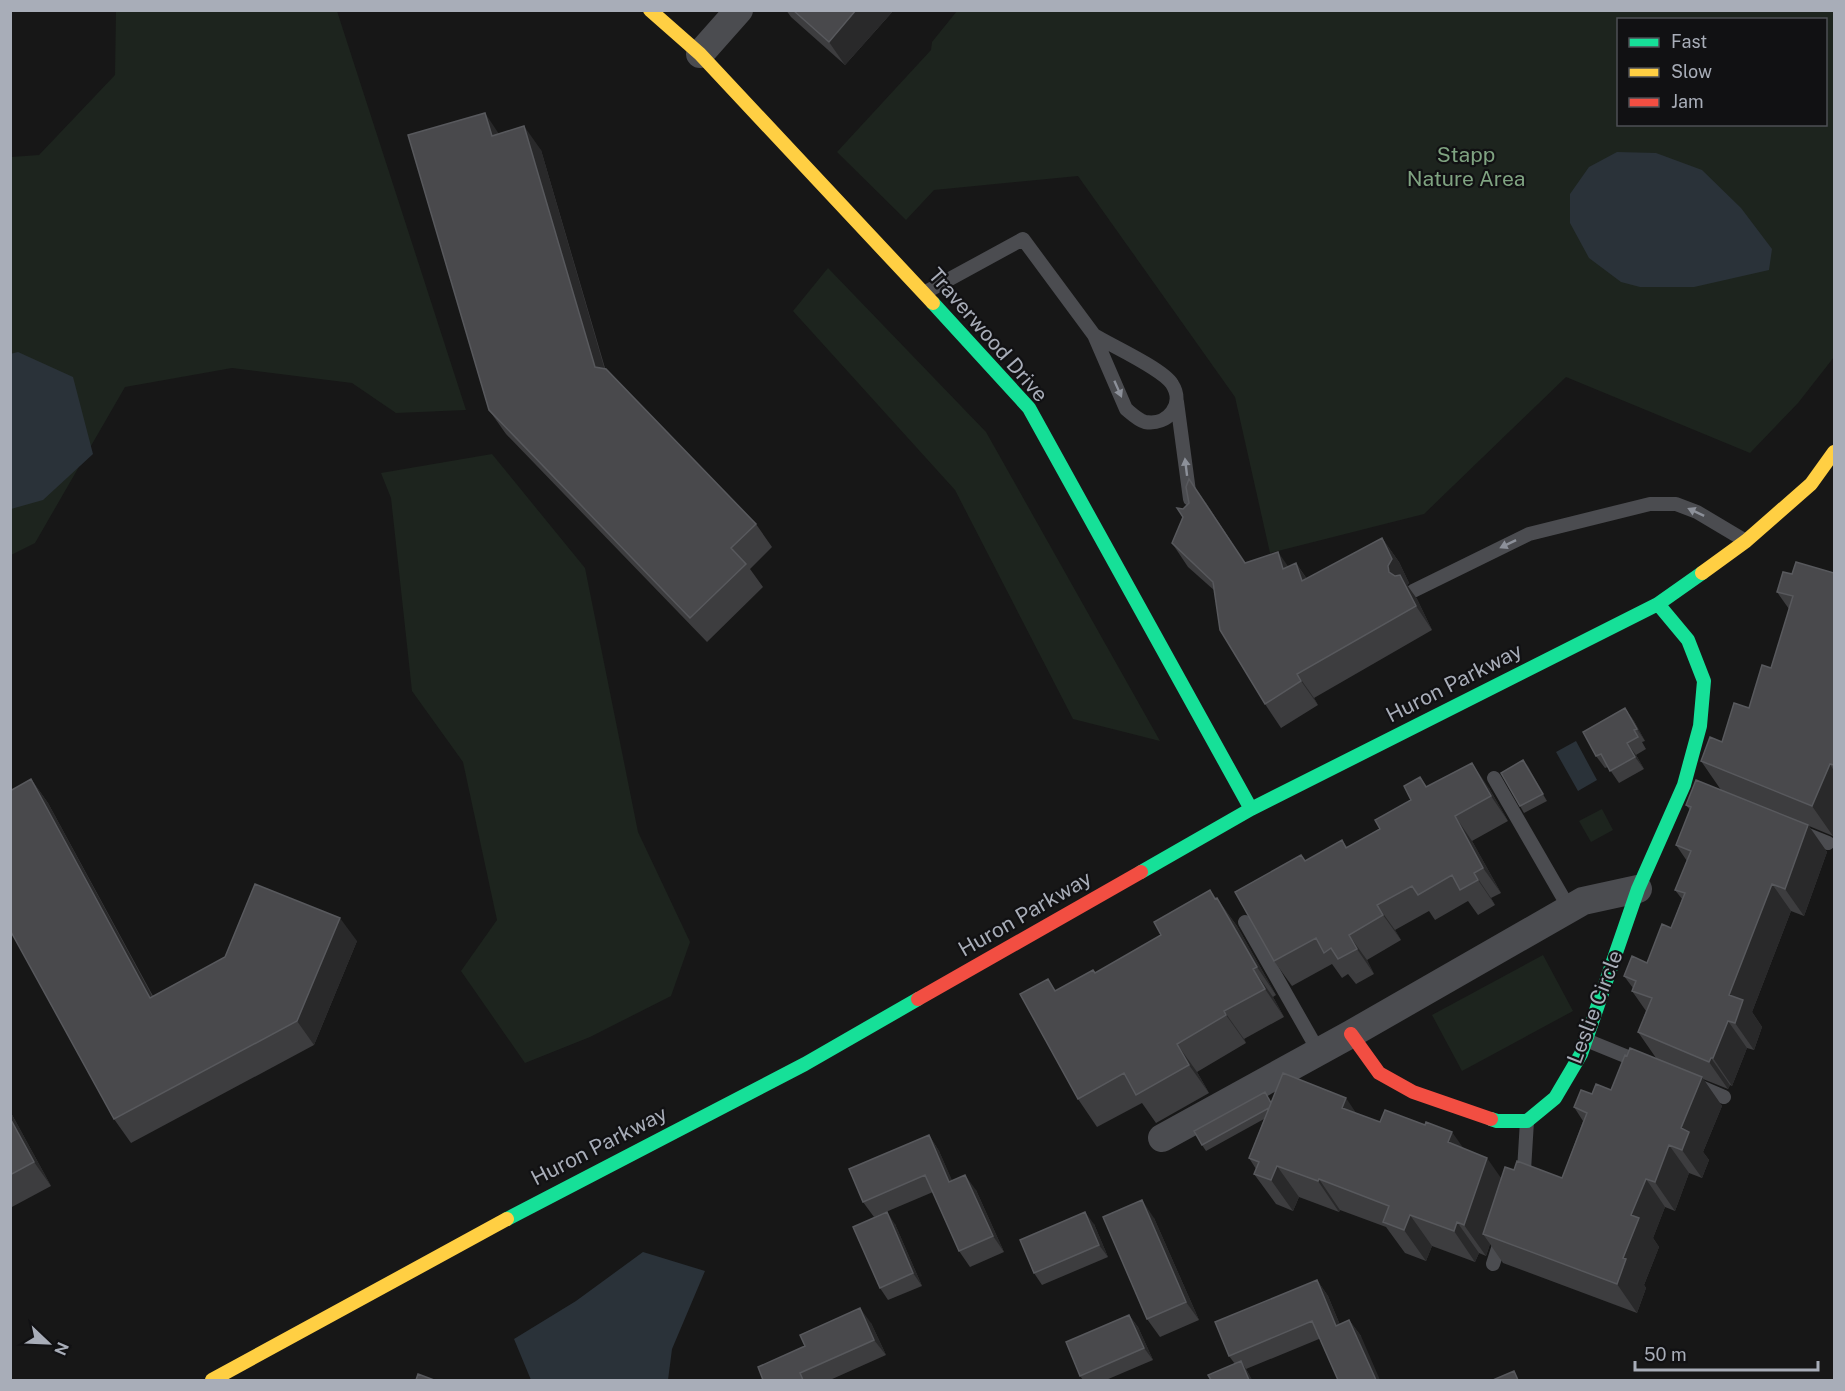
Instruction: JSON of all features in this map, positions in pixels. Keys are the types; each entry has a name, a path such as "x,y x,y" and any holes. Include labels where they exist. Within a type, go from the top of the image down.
{"street":[{"name":"Traverwood Drive","path":"650,10 700,54 1029,408 1251,809"},
{"path":"700,54 739,10"},
{"name":"Huron Parkway","path":"212,1380 454,1250 525,1209 805,1064 1251,809 1658,604 1746,541 1810,484 1834,452"},
{"name":"Leslie Circle","path":"1527,1121 1556,1098 1581,1054 1638,889 1690,787 1700,726 1704,681 1688,640 1658,604"},
{"path":"1162,1138 1351,1034 1569,908 1583,901 1638,889"},
{"path":"1351,1034 1379,1073 1413,1092 1497,1121 1527,1121"}],"lane":[{"path":"924,293 1023,239 1094,335 1126,409 1144,422 1154,422 1165,420 1173,412 1177,402"},
{"path":"1094,335 1171,382 1176,392 1189,496 1194,515"},
{"path":"1413,591 1529,534 1650,504 1676,504 1746,541"},
{"path":"1494,778 1569,908"},
{"path":"1794,830 1827,843"},
{"path":"1245,922 1319,1052"},
{"path":"1586,1040 1650,1066"},
{"path":"1682,1079 1725,1097"},
{"path":"1517,1191 1524,1170 1527,1121"},
{"path":"1493,1264 1507,1222"}],"green space":[{"path":"116,11 337,11 466,410 396,413 352,383 232,368 125,387 35,543 11,555 11,157 39,155 115,75"},
{"name":"Stapp Nature Area","path":"957,11 1834,11 1834,357 1798,403 1750,453 1566,377 1424,514 1270,553 1235,397 1078,176 934,190 906,220 837,152 931,50 932,42"},
{"path":"828,268 986,432 1160,741 1073,719 955,490 793,311"},
{"path":"492,454 585,568 638,832 690,942 671,996 590,1037 525,1063 461,971 497,920 463,762 412,691 391,498 381,473"},
{"path":"1602,809 1613,830 1591,842 1579,821"},
{"path":"1543,955 1573,1011 1462,1071 1432,1015"}],"shaded area":[{"path":"1617,152 1656,153 1702,170 1741,208 1772,249 1769,270 1694,287 1640,287 1621,282 1589,258 1570,223 1570,194 1589,167"},
{"path":"18,352 73,377 93,454 43,500 11,509 10,354"},
{"path":"1576,741 1597,780 1578,791 1556,752"},
{"path":"643,1252 705,1271 672,1349 668,1380 531,1380 514,1339 576,1301"}],"building":[{"path":"793,10 856,10 829,42"},
{"path":"485,113 492,136 524,126 595,367 606,369 756,524 731,548 746,564 690,618 489,410 408,135"},
{"path":"1189,479 1245,563 1278,552 1283,569 1296,563 1302,581 1382,538 1392,559 1388,566 1389,572 1395,576 1400,575 1416,606 1297,674 1301,681 1265,704 1220,630 1213,582 1172,543 1183,517 1177,508 1183,509 1189,503 1186,487"},
{"path":"1796,562 1834,573 1834,765 1830,764 1812,806 1701,761 1710,737 1722,742 1734,703 1749,708 1762,665 1771,668 1793,596 1777,592 1783,572 1792,574"},
{"path":"1625,708 1637,729 1634,730 1638,737 1627,743 1635,757 1610,771 1601,754 1596,756 1583,732"},
{"path":"1523,760 1543,794 1520,806 1501,773"},
{"path":"1472,763 1491,796 1455,816 1483,868 1474,873 1478,880 1460,890 1452,875 1418,895 1412,886 1377,905 1383,915 1349,935 1357,949 1338,959 1331,948 1324,953 1316,938 1274,961 1235,892 1301,855 1305,861 1342,840 1346,848 1380,829 1375,820 1411,800 1404,786 1420,777 1426,787"},
{"path":"31,779 150,998 225,957 255,884 340,918 297,1021 114,1119 10,930 10,791"},
{"path":"1696,780 1808,825 1785,889 1772,884 1729,995 1743,1000 1735,1023 1728,1021 1713,1058 1709,1062 1638,1032 1652,998 1632,991 1636,981 1624,976 1632,956 1647,963 1662,924 1671,928 1685,893 1675,890 1691,851 1676,845 1691,807 1686,805"},
{"path":"1210,890 1215,899 1217,898 1257,967 1253,969 1265,989 1224,1011 1226,1015 1177,1044 1189,1065 1136,1095 1124,1073 1078,1099 1020,994 1048,979 1055,991 1093,970 1095,973 1161,935 1154,922"},
{"path":"1630,1048 1702,1077 1681,1128 1689,1132 1682,1150 1669,1145 1655,1182 1646,1179 1631,1215 1639,1218 1623,1258 1626,1259 1617,1284 1483,1234 1505,1167 1514,1170 1517,1161 1562,1178 1587,1113 1574,1107 1581,1090 1592,1094 1596,1084 1611,1090"},
{"path":"1283,1073 1346,1098 1342,1108 1380,1122 1385,1110 1452,1132 1448,1142 1487,1158 1464,1225 1457,1222 1454,1231 1410,1215 1404,1230 1383,1222 1389,1206 1319,1179 1318,1181 1277,1166 1271,1180 1254,1174 1259,1162 1249,1158"},
{"path":"1265,1092 1271,1103 1269,1108 1202,1145 1194,1131"},
{"path":"10,1118 34,1162 10,1175"},
{"path":"929,1135 949,1182 965,1175 993,1236 959,1251 925,1175 863,1202 849,1169"},
{"path":"1142,1200 1186,1302 1147,1319 1103,1217"},
{"path":"887,1212 913,1273 880,1288 853,1227"},
{"path":"1085,1212 1099,1245 1034,1273 1020,1240"},
{"path":"1317,1280 1336,1326 1349,1320 1376,1380 1338,1380 1312,1321 1229,1356 1215,1322"},
{"path":"860,1308 874,1340 800,1373 803,1380 763,1380 758,1367 805,1346 800,1335"},
{"path":"1129,1315 1144,1348 1080,1376 1066,1342"},
{"path":"1241,1361 1249,1380 1211,1380 1208,1375"},
{"path":"1514,1371 1518,1380 1493,1380"},
{"path":"418,1374 434,1380 416,1380"}],"traffic: fast":[{"path":"933,303 1029,408 1251,809"},
{"path":"1141,872 1251,809 1658,604 1702,573"},
{"path":"1491,1119 1527,1121 1555,1098 1581,1054 1638,889 1684,785 1700,726 1704,681 1688,640 1658,604"},
{"path":"507,1219 805,1064 918,999"}],"traffic: slow":[{"path":"650,10 700,54 933,303"},
{"path":"1702,573 1746,541 1811,484 1834,452"},
{"path":"212,1380 507,1219"}],"traffic: jam":[{"path":"918,999 1141,872"},
{"path":"1351,1034 1379,1073 1413,1092 1491,1119"}]}
